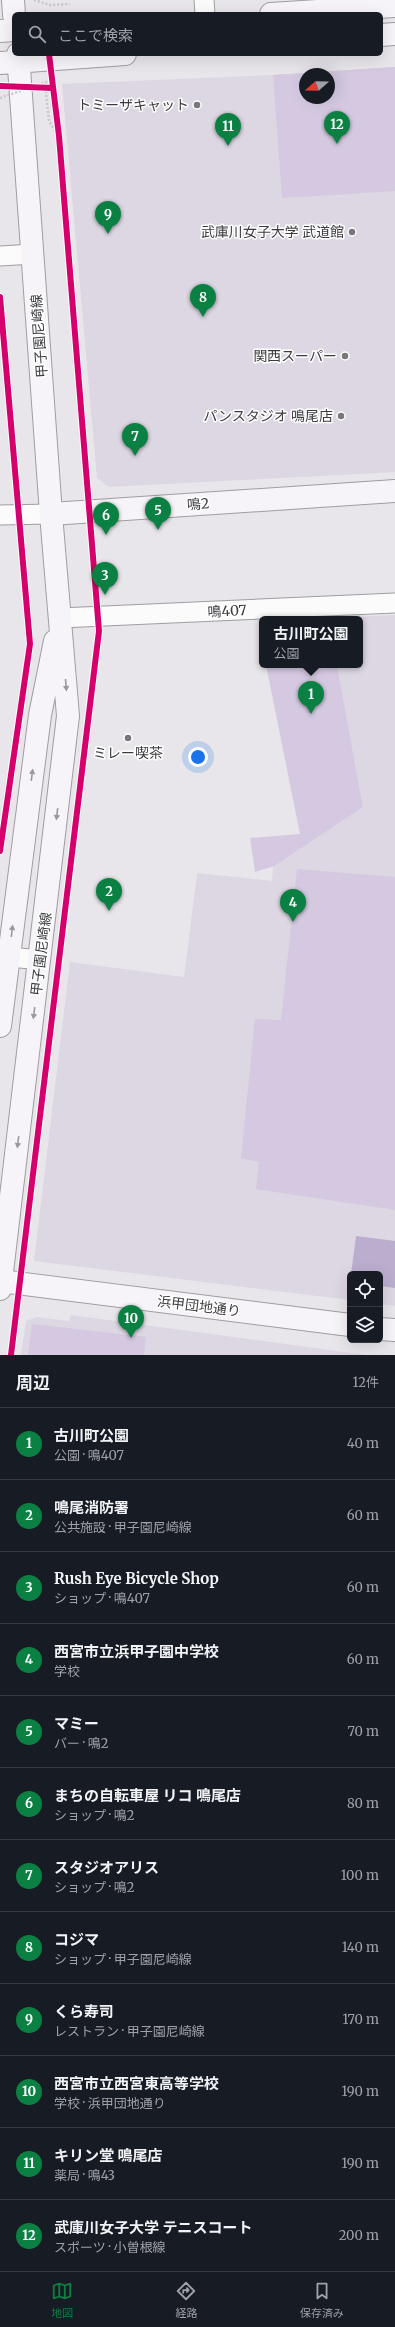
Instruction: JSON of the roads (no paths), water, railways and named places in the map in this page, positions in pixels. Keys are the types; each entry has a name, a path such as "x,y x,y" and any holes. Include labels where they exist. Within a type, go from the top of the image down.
{"main road":[{"path":"12,0 14,12"},
{"path":"303,12 395,6"},
{"path":"0,31 12,30"},
{"path":"383,35 395,34"},
{"path":"12,59 48,56"},
{"name":"甲子園尼崎線","path":"0,1284 40,960 68,716 51,514 33,254 17,86 12,59"},
{"name":"鳴2","path":"51,514 395,491"},
{"name":"甲子園尼崎線","path":"0,1026 4,957 40,714 60,618"},
{"name":"浜甲団地通り","path":"0,1284 347,1325"},
{"path":"383,1328 395,1330"}],"street":[{"path":"204,0 205,12"},
{"path":"0,256 33,254"},
{"name":"鳴2","path":"0,515 51,514"},
{"name":"鳴407","path":"60,618 395,603"},
{"path":"4,957 40,960"}],"place":[{"name":"トミーザキャット","path":"197,105"},
{"name":"武庫川女子大学 テニスコート","path":"337,144"},
{"name":"キリン堂 鳴尾店","path":"228,146"},
{"name":"武庫川女子大学 武道館","path":"352,232"},
{"name":"くら寿司","path":"108,234"},
{"name":"コジマ","path":"203,317"},
{"name":"関西スーパー","path":"345,356"},
{"name":"パンスタジオ 鳴尾店","path":"341,416"},
{"name":"スタジオアリス","path":"135,456"},
{"name":"マミー","path":"158,530"},
{"name":"まちの自転車屋 リコ 鳴尾店","path":"106,535"},
{"name":"Rush Eye Bicycle Shop","path":"105,595"},
{"name":"古川町公園","path":"311,714"},
{"name":"ミレー喫茶","path":"128,738"},
{"name":"鳴尾消防署","path":"109,911"},
{"name":"西宮市立浜甲子園中学校","path":"293,922"},
{"name":"西宮市立西宮東高等学校","path":"131,1338"}]}
